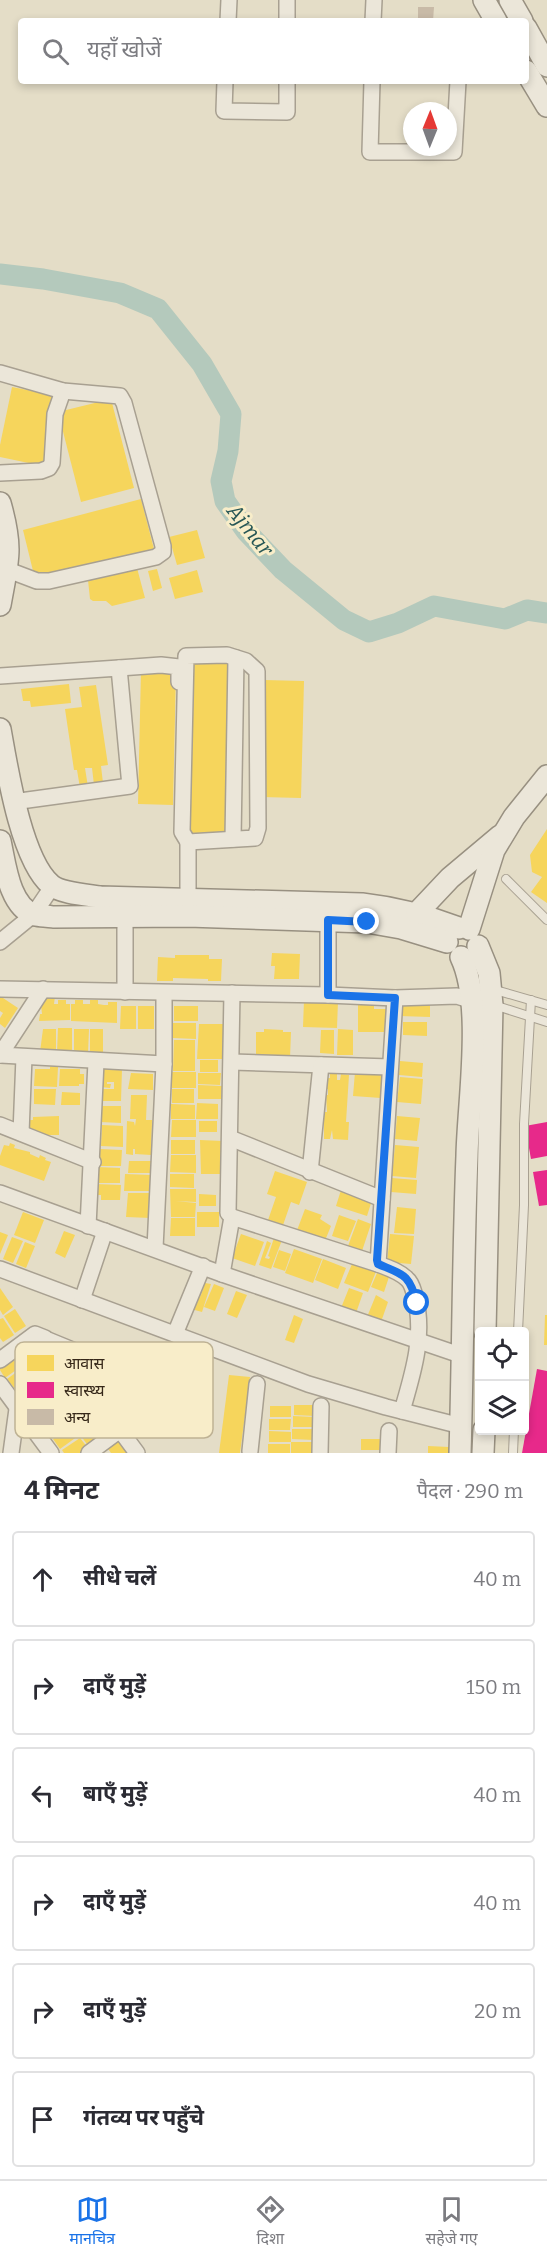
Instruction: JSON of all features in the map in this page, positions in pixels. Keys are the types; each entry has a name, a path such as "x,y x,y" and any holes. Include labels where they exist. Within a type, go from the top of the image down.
{"street":[{"path":"228,18 230,0"},
{"path":"287,0 287,18"},
{"path":"373,18 374,0"},
{"path":"484,0 494,18"},
{"path":"510,0 520,18"},
{"path":"529,33 547,66"},
{"path":"529,76 547,106"},
{"path":"225,84 224,111 287,112 287,84"},
{"path":"372,84 370,152 454,152 458,84"},
{"path":"0,373 63,391 120,396 124,403 163,552 156,557 44,582 4,588 9,539 0,504"},
{"path":"0,473 41,471 49,468 52,463 56,414 63,391"},
{"path":"188,842 255,838 258,828 258,671 246,661 227,655 186,656 182,832 188,842 188,908"},
{"path":"233,839 236,658"},
{"path":"0,676 161,665 179,666 177,802"},
{"path":"13,802 130,786 119,668"},
{"path":"0,729 13,802 26,842 41,873 52,887 76,894 188,908 367,922 463,940"},
{"path":"485,1327 477,996 463,940 494,850 514,817 547,777"},
{"path":"417,913 450,878 505,832"},
{"path":"0,841 11,891 22,906 33,915 125,916 188,908 362,904 417,913 463,940"},
{"path":"0,942 33,915 52,887"},
{"path":"125,916 125,992"},
{"path":"328,920 328,995"},
{"path":"0,989 395,998 477,996"},
{"path":"42,989 0,1055 164,1064"},
{"path":"155,1248 164,1064 164,993"},
{"path":"232,993 227,1209 232,1217 378,1264 401,1274 410,1281 417,1303 419,1341 415,1366 402,1411"},
{"path":"460,1453 466,1156 477,996"},
{"path":"378,1264 395,998"},
{"path":"21,1133 24,1057"},
{"path":"88,1226 93,1162 96,1062"},
{"path":"231,1062 390,1067"},
{"path":"310,1172 321,1065"},
{"path":"0,1125 93,1162"},
{"path":"230,1138 382,1199"},
{"path":"0,1193 222,1274 463,1356"},
{"path":"222,1274 232,1217"},
{"path":"82,1300 105,1231"},
{"path":"175,1334 202,1266"},
{"path":"0,1269 196,1342"},
{"path":"24,1342 35,1334 54,1342"},
{"path":"45,1338 48,1342"},
{"path":"213,1348 308,1384 461,1426"},
{"path":"0,1360 15,1349"},
{"path":"0,1384 15,1406"},
{"path":"250,1452 257,1384"},
{"path":"320,1453 321,1406"},
{"path":"11,1453 15,1424"},
{"path":"388,1453 389,1431"},
{"path":"483,1453 484,1435"},
{"path":"39,1438 51,1453"},
{"path":"89,1453 109,1438"},
{"path":"126,1438 137,1453"}],"lane":[{"path":"506,879 547,920"},
{"path":"477,996 531,1000 547,1005"},
{"path":"477,996 547,1022"},
{"path":"518,1327 531,1000"},
{"path":"513,1453 514,1435"}],"building: आवास":[{"path":"12,387 58,396 43,466 0,457 0,445"},
{"path":"111,399 134,488 81,502 58,412"},
{"path":"141,499 154,549 35,579 23,530"},
{"path":"197,530 205,558 177,565 169,537"},
{"path":"137,568 145,598 112,606 106,601 90,599 88,580"},
{"path":"157,569 162,588 153,591 148,571"},
{"path":"197,570 203,592 175,599 169,578"},
{"path":"191,658 230,659 226,837 187,836"},
{"path":"141,670 176,671 173,805 138,804"},
{"path":"264,680 304,681 301,798 261,797"},
{"path":"69,684 71,703 31,707 30,701 23,701 21,689"},
{"path":"96,685 108,765 101,766 103,783 94,785 92,768 85,768 88,787 80,788 77,770 74,770 65,709 82,707 79,687"},
{"path":"547,829 547,903 531,892 542,877 532,872 530,855"},
{"path":"272,953 300,954 299,979 274,979 275,966 271,966"},
{"path":"175,955 209,955 209,959 222,959 221,981 173,978 173,981 157,981 158,957 175,958"},
{"path":"0,996 18,1008 5,1028 0,1024 3,1013 0,1011"},
{"path":"40,996 55,996 54,1004 58,1004 58,1000 66,1000 66,1004 70,1004 70,1020 39,1021 40,1014 42,1014"},
{"path":"400,999 430,1000 430,1017 399,1016"},
{"path":"75,1000 83,1000 83,1004 90,1004 90,1000 98,1000 98,1004 104,1005 108,1005 108,1002 117,1002 117,1023 71,1021 71,1004 75,1004"},
{"path":"304,1000 338,1001 337,1028 303,1027"},
{"path":"358,1004 374,1005 374,1009 389,1009 388,1032 358,1032"},
{"path":"121,1006 136,1006 136,1029 120,1029"},
{"path":"138,1006 154,1006 154,1029 138,1029"},
{"path":"174,1006 198,1006 198,1021 174,1021"},
{"path":"403,1022 427,1022 427,1036 403,1035"},
{"path":"173,1023 196,1023 196,1039 173,1038"},
{"path":"199,1024 224,1024 223,1059 197,1059"},
{"path":"58,1028 72,1028 72,1053 57,1052"},
{"path":"43,1029 56,1029 56,1053 40,1052"},
{"path":"74,1029 89,1029 88,1053 74,1053"},
{"path":"90,1029 103,1029 103,1053 90,1053"},
{"path":"264,1029 291,1032 290,1058 256,1057 256,1032 264,1032"},
{"path":"338,1029 353,1030 353,1055 337,1055"},
{"path":"321,1030 334,1030 334,1054 320,1053"},
{"path":"174,1040 195,1040 195,1071 173,1071"},
{"path":"200,1060 218,1060 218,1072 200,1072"},
{"path":"400,1061 423,1063 422,1077 399,1075"},
{"path":"50,1066 58,1067 57,1087 34,1086 35,1069 50,1069"},
{"path":"60,1069 80,1069 80,1074 84,1074 84,1084 59,1086"},
{"path":"102,1069 122,1069 121,1101 100,1101 101,1089 114,1089 114,1082 107,1082 111,1084 110,1088 100,1087"},
{"path":"172,1072 196,1072 196,1088 172,1088"},
{"path":"355,1072 383,1074 381,1098 353,1096"},
{"path":"131,1073 153,1074 153,1090 128,1089"},
{"path":"198,1073 221,1073 220,1085 198,1084"},
{"path":"330,1074 337,1074 337,1080 340,1080 341,1074 349,1075 346,1122 349,1122 348,1140 333,1139 332,1130 330,1139 324,1139 324,1112 327,1112 326,1095 328,1095 326,1078 330,1078"},
{"path":"400,1077 423,1079 421,1104 397,1102"},
{"path":"198,1085 222,1086 221,1099 198,1099"},
{"path":"34,1089 56,1089 55,1105 34,1104"},
{"path":"172,1089 194,1089 194,1103 172,1103"},
{"path":"62,1092 80,1093 80,1105 61,1105"},
{"path":"131,1095 147,1095 146,1120 152,1120 151,1155 135,1154 135,1149 133,1149 133,1155 126,1154 127,1121 134,1122 135,1126 136,1119 130,1119"},
{"path":"197,1103 218,1104 218,1119 196,1119"},
{"path":"171,1104 195,1105 195,1119 171,1119"},
{"path":"101,1106 121,1106 121,1123 100,1122"},
{"path":"59,1116 59,1135 30,1135 30,1120 33,1120 33,1117"},
{"path":"397,1116 420,1118 417,1141 395,1139"},
{"path":"172,1120 196,1120 196,1137 171,1137"},
{"path":"199,1121 217,1121 217,1132 199,1132"},
{"path":"102,1125 123,1126 123,1147 101,1146"},
{"path":"171,1140 195,1140 195,1154 171,1154"},
{"path":"200,1140 223,1141 224,1174 201,1174"},
{"path":"10,1143 15,1145 14,1148 30,1152 39,1158 40,1155 51,1162 44,1181 0,1165 4,1145 9,1146"},
{"path":"395,1145 419,1147 416,1178 392,1176"},
{"path":"100,1149 122,1150 121,1166 99,1166"},
{"path":"171,1155 196,1155 196,1173 170,1172"},
{"path":"129,1161 151,1161 150,1173 128,1173"},
{"path":"96,1167 120,1168 120,1183 95,1183"},
{"path":"275,1171 307,1182 299,1205 291,1202 282,1228 267,1223 276,1197 267,1194"},
{"path":"125,1174 151,1175 151,1191 124,1191"},
{"path":"170,1174 194,1174 194,1188 170,1187"},
{"path":"392,1178 417,1180 416,1194 391,1192"},
{"path":"95,1184 121,1185 120,1200 101,1200 101,1195 95,1195"},
{"path":"170,1189 196,1189 196,1202 176,1201 196,1203 195,1217 171,1217"},
{"path":"341,1190 372,1200 367,1216 336,1206"},
{"path":"128,1193 151,1193 151,1218 126,1217"},
{"path":"199,1194 216,1195 216,1206 199,1206"},
{"path":"397,1207 416,1209 414,1234 394,1233"},
{"path":"305,1209 322,1215 320,1219 331,1226 324,1243 296,1233"},
{"path":"23,1212 44,1220 35,1243 14,1235"},
{"path":"197,1212 219,1212 219,1227 197,1227"},
{"path":"339,1215 356,1221 348,1241 332,1236"},
{"path":"171,1218 195,1218 195,1236 170,1236"},
{"path":"358,1219 371,1224 362,1251 348,1246"},
{"path":"64,1231 75,1235 65,1258 55,1253"},
{"path":"0,1232 8,1235 0,1254"},
{"path":"241,1234 264,1242 255,1266 232,1258"},
{"path":"390,1234 414,1236 411,1264 387,1262"},
{"path":"12,1237 23,1241 13,1263 3,1259"},
{"path":"274,1238 282,1240 271,1269 259,1265 267,1241 271,1243 265,1258 269,1259"},
{"path":"25,1242 35,1246 26,1268 16,1264"},
{"path":"294,1249 322,1259 313,1283 285,1273"},
{"path":"279,1250 291,1254 285,1271 273,1267"},
{"path":"323,1259 346,1268 338,1289 315,1280"},
{"path":"352,1264 377,1269 368,1292 344,1283"},
{"path":"377,1273 389,1277 384,1292 371,1287"},
{"path":"205,1283 211,1284 202,1312 191,1309 203,1286 200,1298"},
{"path":"214,1284 224,1288 215,1311 204,1307"},
{"path":"0,1288 13,1307 3,1315 0,1310"},
{"path":"349,1288 363,1293 356,1313 341,1308"},
{"path":"236,1291 247,1295 237,1318 227,1314"},
{"path":"376,1295 388,1302 381,1322 367,1317"},
{"path":"15,1309 26,1326 15,1333 4,1316"},
{"path":"294,1315 303,1319 294,1343 285,1340"},
{"path":"545,1315 547,1315 547,1345 544,1345"},
{"path":"3,1318 14,1335 3,1342 0,1338 0,1319"},
{"path":"15,1355 15,1371 5,1378 0,1366"},
{"path":"15,1373 15,1389 7,1379"},
{"path":"229,1375 250,1377 240,1453 219,1453"},
{"path":"294,1405 316,1405 315,1416 294,1415"},
{"path":"270,1406 291,1406 291,1417 270,1417"},
{"path":"293,1416 314,1417 314,1427 293,1427"},
{"path":"269,1419 291,1419 290,1430 269,1430"},
{"path":"292,1429 314,1429 313,1440 292,1439"},
{"path":"269,1431 291,1432 291,1442 269,1442"},
{"path":"54,1438 75,1438 60,1449"},
{"path":"80,1438 88,1448 81,1453 64,1453 62,1450"},
{"path":"82,1438 102,1438 89,1447"},
{"path":"116,1439 127,1453 111,1453 106,1446"},
{"path":"361,1439 383,1439 383,1450 361,1450"},
{"path":"291,1442 313,1442 313,1453 291,1453"},
{"path":"268,1444 290,1444 290,1453 268,1453"},
{"path":"428,1446 449,1447 449,1453 428,1453"}],"building: स्वास्थ्य":[{"path":"547,1122 547,1156 531,1159 525,1126"},
{"path":"547,1170 547,1205 539,1206 533,1172"},
{"path":"537,1369 547,1371 547,1453 522,1453 525,1435 529,1435 529,1414"}],"building: अन्य":[{"path":"418,7 434,7 433,18 418,18"}],"waterway":[{"name":"Ajmar","path":"0,274 120,293 158,309 202,364 231,414 228,451 221,481 225,501 246,531 283,570 344,620 369,632 398,623 434,606 505,619 527,610 547,613"}],"route":[{"path":"367,922 328,920 328,995 395,998 377,1260 378,1264 401,1274 410,1281 417,1303"}]}
